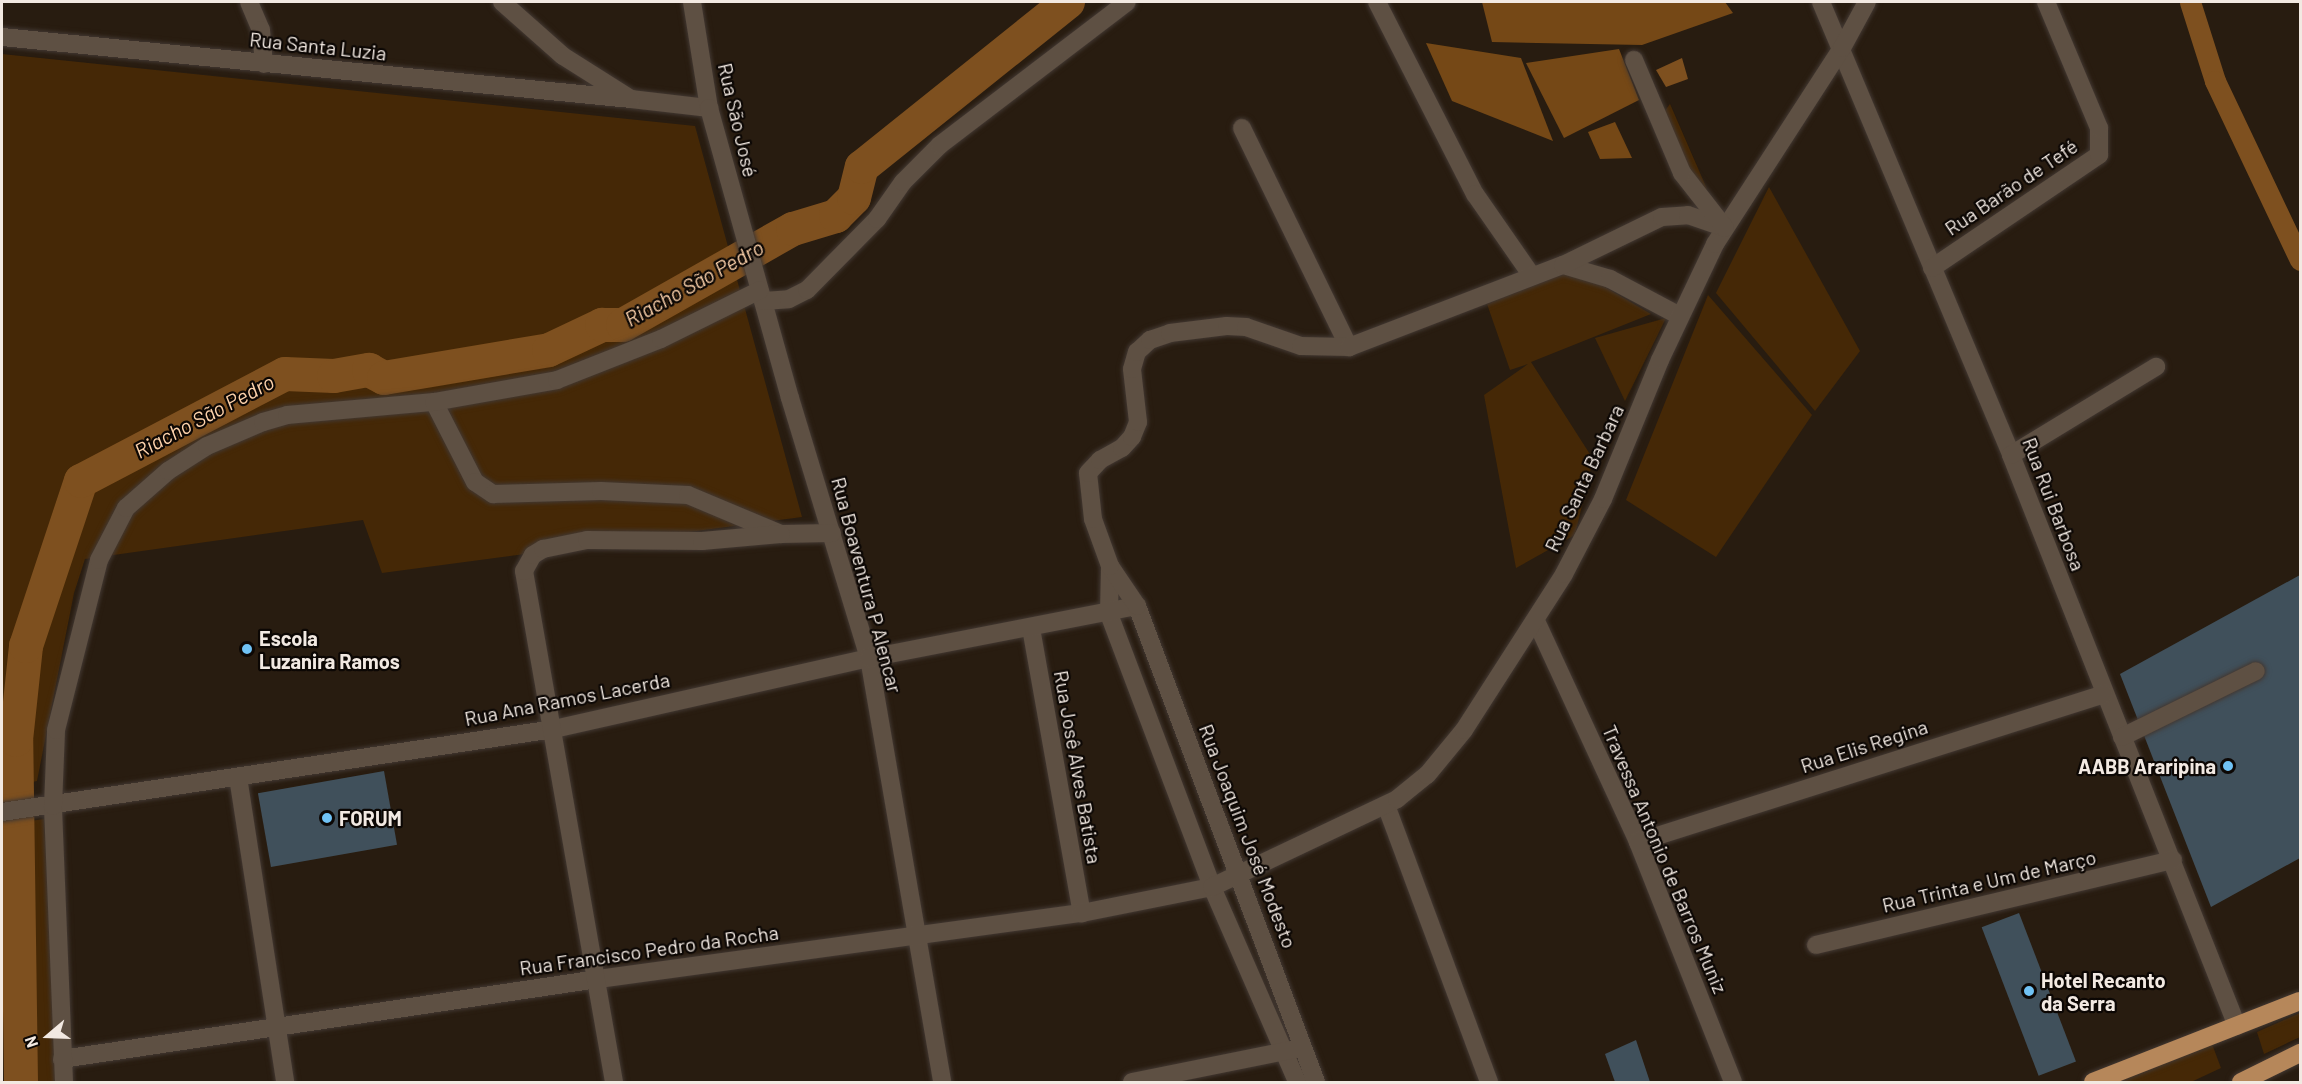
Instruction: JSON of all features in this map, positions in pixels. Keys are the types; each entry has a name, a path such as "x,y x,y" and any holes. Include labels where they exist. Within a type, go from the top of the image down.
{"main road":[{"path":"2093,1083 2301,1001"},
{"path":"2251,1080 2301,1053"}],"street":[{"path":"249,2 261,30 264,64"},
{"path":"502,2 563,56 631,99"},
{"name":"Rua São José","path":"692,2 709,108 747,247"},
{"path":"64,1083 53,806 56,730 64,688 99,560 126,508 168,471 207,446 263,422 287,415 434,402 580,373 661,339 759,288 789,300 807,290 877,219 903,182 940,145 1127,2"},
{"path":"1377,2 1474,194 1532,276"},
{"name":"Rua Rui Barbosa","path":"1821,2 2011,455 2237,1026"},
{"name":"Rua Santa Barbara","path":"1239,876 1386,805 1435,766 1464,730 1536,621 1603,499 1680,316 1725,228 1842,48 1867,2"},
{"name":"Rua Barão de Tefé","path":"1932,268 2098,155 2099,128 2046,2"},
{"name":"Rua Santa Luzia","path":"2,37 709,108"},
{"path":"1634,60 1682,173 1725,228"},
{"path":"1242,128 1349,347"},
{"path":"1109,614 1110,566 1093,519 1088,473 1100,460 1122,448 1132,437 1138,422 1132,369 1137,352 1150,340 1170,333 1227,326 1246,327 1301,346 1349,347 1563,265 1674,214 1725,228"},
{"name":"Rua Boaventura P Alencar","path":"747,247 868,658 942,1083"},
{"path":"1563,265 1610,279 1680,316"},
{"path":"2011,455 2156,367"},
{"path":"434,402 475,482 494,494 609,491 688,495 780,534"},
{"path":"614,1083 598,979 524,571 533,555 543,549 615,537 702,541 780,534 832,533"},
{"name":"Rua Joaquim José Modesto","path":"1110,566 1137,606 1239,876 1295,1050 1297,1083"},
{"name":"Rua Ana Ramos Lacerda","path":"2,812 554,729 868,658 1109,614 1137,606"},
{"name":"Rua Joaquim José Modesto","path":"1109,614 1212,887 1295,1050 1316,1083"},
{"name":"Travessa Antonio de Barros Muniz","path":"1536,621 1638,842 1733,1083"},
{"name":"Rua Josê Alves Batista","path":"1031,628 1082,913"},
{"path":"2122,737 2256,671"},
{"path":"1143,701 1169,692"},
{"name":"Rua Elis Regina","path":"1638,842 2104,694"},
{"path":"238,777 285,1083"},
{"path":"1386,805 1489,1083"},
{"name":"Rua Trinta e Um de Março","path":"1816,945 2173,860"},
{"name":"Rua Francisco Pedro da Rocha","path":"62,1059 277,1029 598,979 1082,913 1212,887 1239,876"},
{"path":"1132,1083 1295,1050"}],"shaded area":[{"path":"1482,2 1725,2 1733,13 1642,45 1492,42"},
{"path":"1426,43 1521,58 1553,141 1452,101"},
{"path":"1619,49 1639,100 1564,138 1526,63"},
{"path":"2,54 695,126 802,517 382,573 363,520 85,559 74,593 37,781 2,789"},
{"path":"1682,58 1688,79 1666,87 1656,70"},
{"path":"1670,104 1707,189 1696,186 1664,112"},
{"path":"1615,122 1632,158 1600,159 1588,132"},
{"path":"1769,187 1860,351 1815,411 1716,293"},
{"path":"1564,274 1600,284 1651,314 1531,362 1593,459 1575,535 1516,568 1484,395 1528,364 1510,370 1487,304"},
{"path":"1708,295 1812,415 1716,557 1626,500"},
{"path":"1666,318 1625,401 1595,338"},
{"path":"44,819 57,1082 9,1082 2,825"},
{"path":"2300,1013 2300,1037 2264,1054 2257,1032"},
{"path":"2212,1044 2221,1068 2191,1082 2114,1082"}],"building":[{"name":"AABB Araripina","path":"2300,575 2300,858 2211,907 2120,674"},
{"name":"FORUM","path":"384,771 397,845 271,867 258,793"},
{"name":"Hotel Recanto da Serra","path":"2019,913 2076,1061 2039,1076 1982,927"},
{"path":"1636,1040 1650,1082 1615,1082 1605,1054"}],"waterway":[{"name":"Riacho São Pedro","path":"21,1082 16,740 26,646 81,481 285,374 334,376 369,370 384,378 549,350 602,325 623,325 793,229 836,216 854,198 862,167 1068,2"},
{"path":"2190,2 2215,81 2300,260"}],"place":[{"name":"Escola Luzanira Ramos","path":"247,649"},
{"name":"AABB Araripina","path":"2228,766"},
{"name":"FORUM","path":"327,818"},
{"name":"Hotel Recanto da Serra","path":"2029,991"}]}
